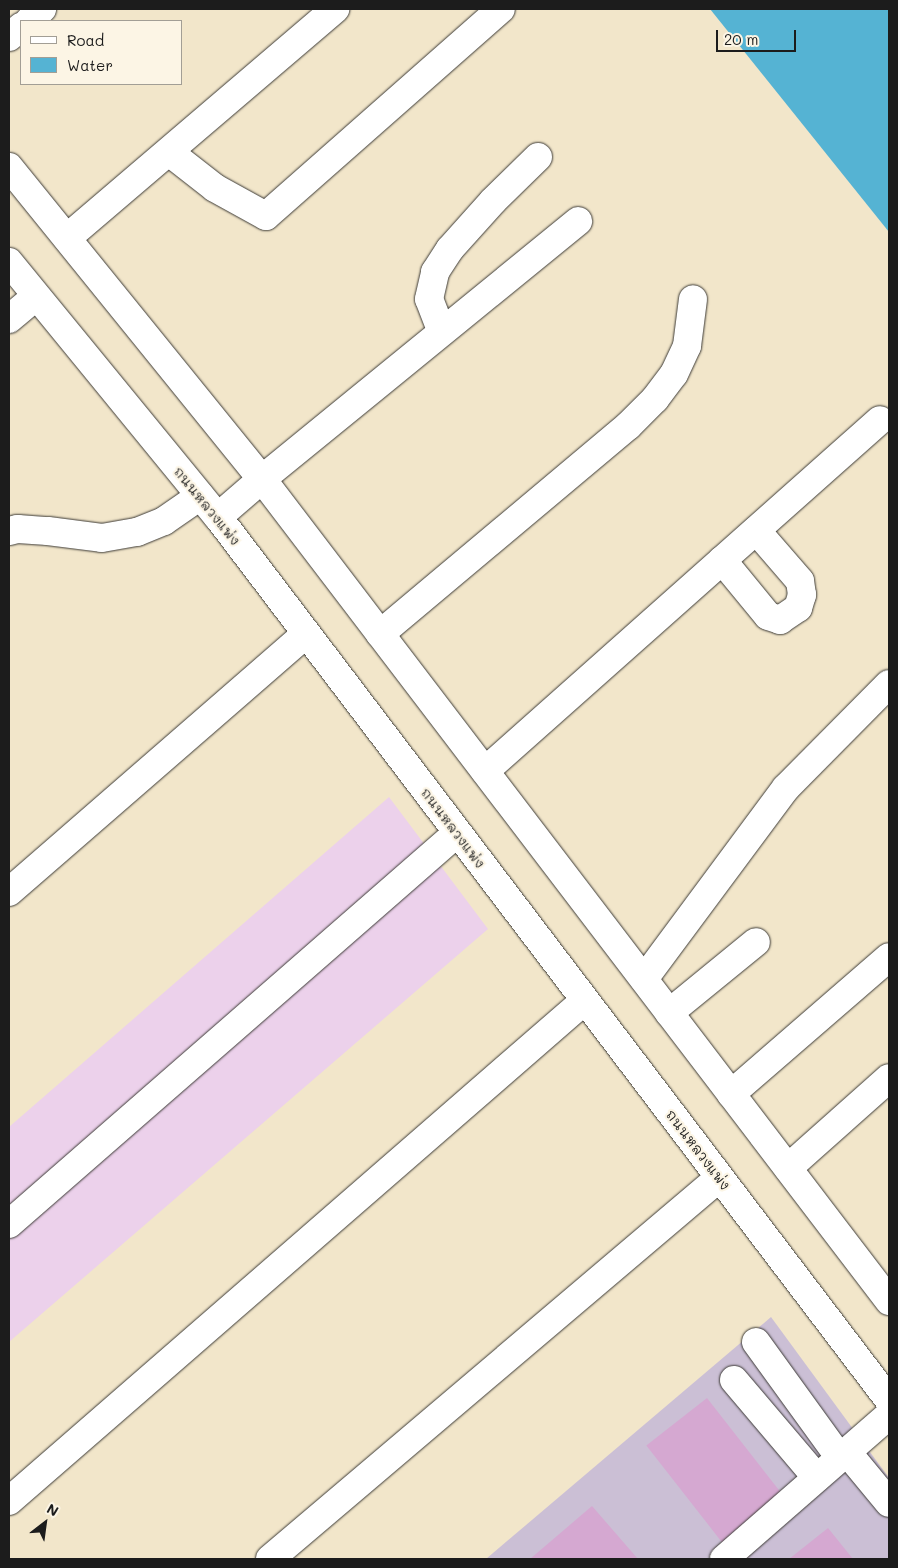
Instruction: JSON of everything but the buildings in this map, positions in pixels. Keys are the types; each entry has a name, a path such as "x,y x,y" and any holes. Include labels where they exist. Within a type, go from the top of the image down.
{"street":[{"path":"28,20 42,9"},
{"path":"67,238 335,9"},
{"path":"169,152 215,188 266,216 502,9"},
{"path":"441,330 429,299 435,272 456,242 492,201 538,157"},
{"path":"9,167 262,479 889,1301"},
{"path":"218,517 441,330 578,220"},
{"name":"ถนนหลวงแพ่ง","path":"9,262 218,517 889,1400"},
{"path":"9,319 36,296"},
{"path":"380,634 628,426 655,399 674,374 687,346 693,299"},
{"path":"485,771 880,420"},
{"path":"9,531 18,529 102,538 136,532 164,520 200,496"},
{"path":"722,560 768,616 780,620 798,608 802,595 800,581 756,530"},
{"path":"9,892 306,634"},
{"path":"644,979 786,788 889,684"},
{"path":"9,1224 457,833"},
{"path":"669,1012 756,942"},
{"path":"732,1094 889,957"},
{"path":"9,1501 584,1001"},
{"path":"788,1168 889,1078"},
{"path":"270,1559 719,1178"},
{"path":"756,1342 844,1455 889,1503"},
{"path":"734,1380 817,1478"},
{"path":"724,1559 889,1415"}],"shaded area":[{"path":"389,797 488,929 9,1342 9,1127"},
{"path":"771,1317 889,1478 889,1559 486,1559"}],"water":[{"path":"710,9 889,9 889,232"}]}
